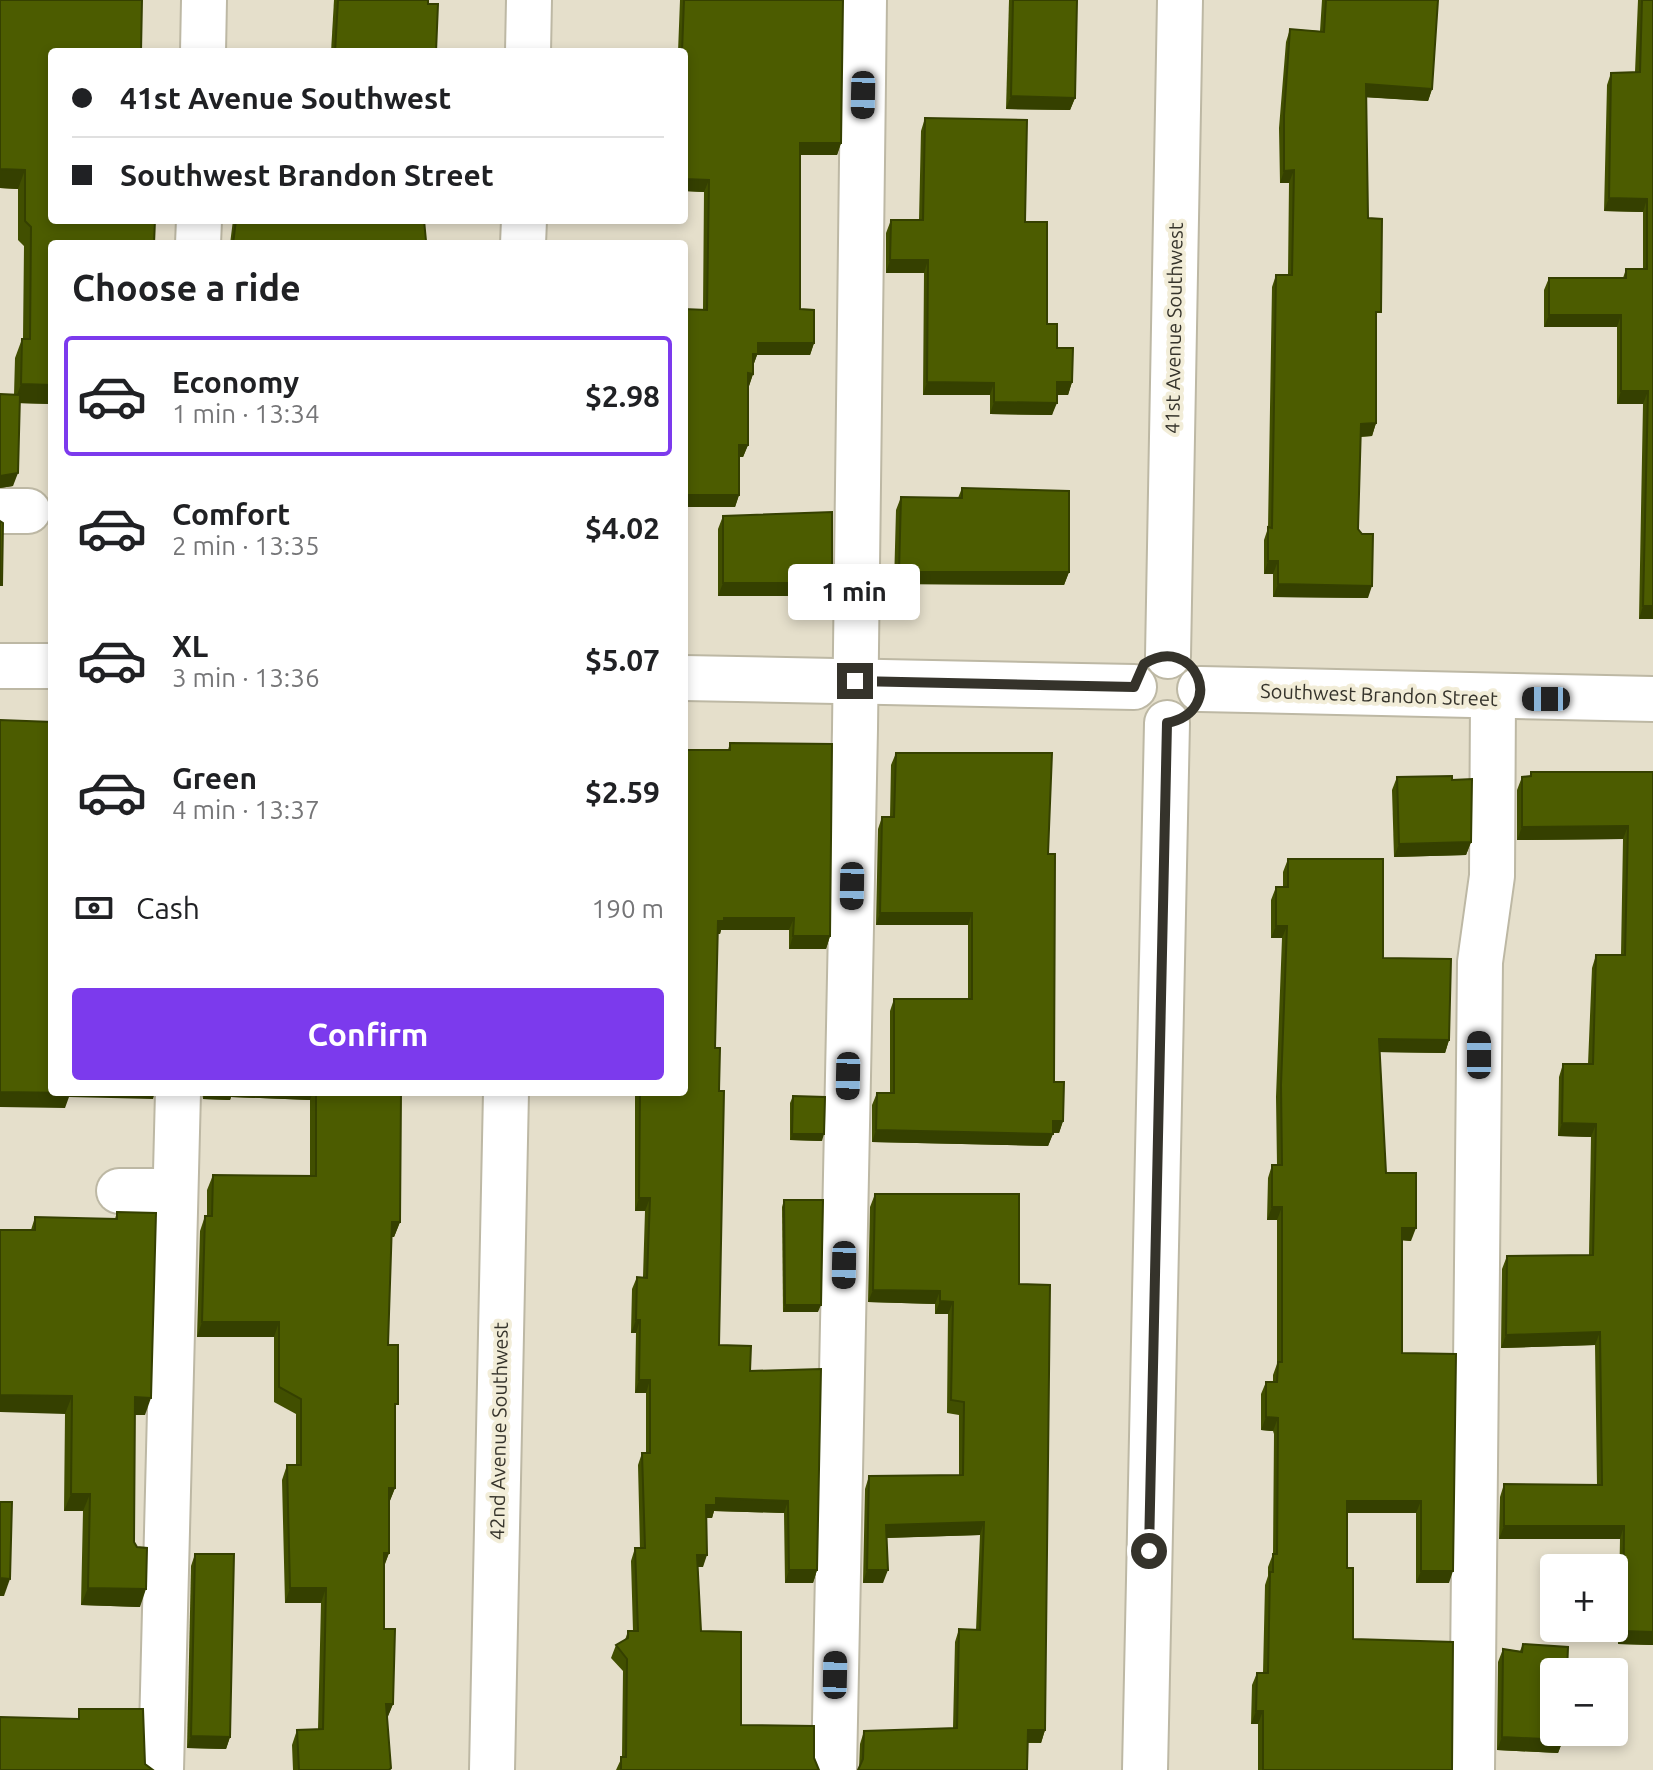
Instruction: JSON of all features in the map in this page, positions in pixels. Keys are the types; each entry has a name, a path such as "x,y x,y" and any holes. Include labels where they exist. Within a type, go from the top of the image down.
{"street":[{"path":"203,48 204,0"},
{"path":"528,48 529,0"},
{"path":"834,1770 855,681 864,0"},
{"name":"41st Avenue Southwest","path":"1168,656 1180,0"},
{"path":"1168,656 1192,667 1200,697 1188,715 1167,723 1146,714 1139,706 1134,687 1144,664 1168,656"},
{"path":"0,666 48,666"},
{"path":"688,678 1134,687"},
{"name":"Southwest Brandon Street","path":"1200,689 1493,698 1653,699"},
{"path":"1472,1770 1480,962 1492,876 1493,698"},
{"path":"1145,1770 1167,723"},
{"path":"161,1770 178,1096"},
{"name":"42nd Avenue Southwest","path":"492,1770 506,1096"},
{"path":"119,1191 175,1191"}],"building":[{"path":"0,0 142,0 141,48 48,48 48,224 155,224 154,240 48,240 48,385 21,384 22,339 30,339 31,227 25,221 25,170 0,169"},
{"path":"338,0 428,0 428,4 438,4 436,48 335,48"},
{"path":"684,0 843,0 841,143 800,143 800,309 814,310 814,343 758,343 758,354 753,354 753,374 748,373 748,445 739,445 739,495 688,495 688,309 707,310 709,180 688,179 688,48 682,48"},
{"path":"1013,0 1077,0 1075,98 1011,96"},
{"path":"1326,0 1438,0 1432,89 1366,84 1368,218 1382,219 1381,312 1376,312 1376,423 1361,424 1358,529 1362,534 1373,534 1372,586 1278,584 1278,561 1268,561 1268,527 1272,528 1276,275 1292,275 1294,170 1284,171 1290,29 1324,32"},
{"path":"1642,0 1653,0 1653,606 1643,606 1648,391 1621,391 1621,315 1549,315 1549,278 1626,278 1626,269 1647,269 1647,199 1609,198 1611,73 1640,72"},
{"path":"925,118 1027,120 1025,222 1047,222 1047,324 1057,324 1057,348 1073,348 1072,382 1057,382 1057,403 994,402 994,383 927,382 928,260 890,260 891,220 923,220"},
{"path":"236,224 424,224 426,240 234,240"},
{"path":"0,394 20,395 18,473 0,476"},
{"path":"962,488 1069,491 1069,572 899,572 901,497 962,498"},
{"path":"832,512 832,577 820,577 820,583 723,583 723,516"},
{"path":"0,521 3,523 2,585 0,585"},
{"path":"0,720 48,722 48,1093 0,1092"},
{"path":"730,743 832,744 830,936 793,936 794,918 724,918 724,921 718,921 715,1048 720,1048 719,1091 724,1091 719,1345 751,1346 750,1371 821,1369 817,1570 789,1570 788,1501 716,1498 716,1505 706,1505 707,1555 697,1555 701,1631 741,1632 741,1725 814,1726 814,1758 819,1770 621,1770 621,1757 626,1757 627,1659 616,1645 628,1638 628,1631 638,1631 635,1548 645,1548 642,1453 650,1453 650,1380 639,1380 640,1320 636,1320 637,1277 647,1278 650,1198 639,1198 640,1096 688,1096 688,750 730,750"},
{"path":"896,753 1052,753 1048,854 1055,854 1054,1082 1064,1082 1063,1121 1053,1121 1053,1134 876,1130 877,1093 894,1093 894,999 972,999 972,913 880,913 882,817 894,817"},
{"path":"1531,772 1653,772 1653,1632 1628,1631 1628,1554 1624,1554 1624,1526 1504,1526 1504,1484 1602,1485 1600,1332 1506,1335 1507,1256 1593,1255 1596,1124 1562,1123 1563,1064 1593,1064 1596,955 1625,955 1628,826 1522,827 1522,777 1531,776"},
{"path":"1452,776 1452,780 1472,779 1471,842 1399,844 1397,777"},
{"path":"1288,859 1383,859 1383,958 1451,959 1449,1040 1379,1039 1386,1173 1416,1173 1416,1228 1402,1228 1402,1353 1456,1354 1453,1571 1421,1571 1421,1501 1347,1501 1347,1568 1353,1568 1353,1639 1453,1642 1452,1770 1263,1770 1263,1711 1256,1711 1257,1673 1268,1673 1270,1572 1273,1572 1273,1554 1277,1554 1278,1418 1266,1417 1266,1382 1277,1382 1278,1362 1282,1362 1282,1207 1272,1207 1272,1165 1282,1165 1281,1085 1287,926 1276,926 1276,887 1288,887"},
{"path":"316,1096 401,1096 400,1222 392,1222 388,1345 398,1345 395,1488 389,1488 389,1553 384,1553 384,1629 395,1629 393,1704 386,1704 389,1770 299,1770 297,1730 323,1729 326,1588 290,1588 287,1465 301,1465 301,1399 279,1387 279,1322 202,1322 205,1216 212,1216 213,1175 316,1176"},
{"path":"793,1096 825,1097 824,1134 792,1134"},
{"path":"875,1194 1019,1194 1019,1284 1050,1285 1045,1730 1028,1730 1027,1770 858,1770 863,1759 864,1731 957,1728 959,1629 980,1630 984,1522 886,1525 888,1570 867,1570 869,1476 963,1475 964,1402 951,1400 953,1302 940,1301 940,1291 873,1290"},
{"path":"784,1200 823,1200 821,1305 785,1305"},
{"path":"117,1212 156,1213 151,1398 135,1397 134,1542 137,1547 147,1548 146,1589 88,1588 90,1494 71,1494 72,1396 0,1395 0,1230 35,1230 35,1217 117,1219"},
{"path":"0,1502 12,1502 10,1579 0,1578"},
{"path":"195,1554 234,1554 230,1737 191,1736"},
{"path":"1523,1644 1568,1647 1568,1658 1540,1658 1540,1739 1502,1737 1503,1649 1522,1652"},
{"path":"79,1709 143,1709 145,1764 153,1770 0,1770 0,1717 79,1719"}],"route":[{"path":"855,681 1134,687 1144,664 1164,656 1174,656 1184,661 1198,676 1200,697 1195,707 1188,715 1167,723 1149,1551"}]}
